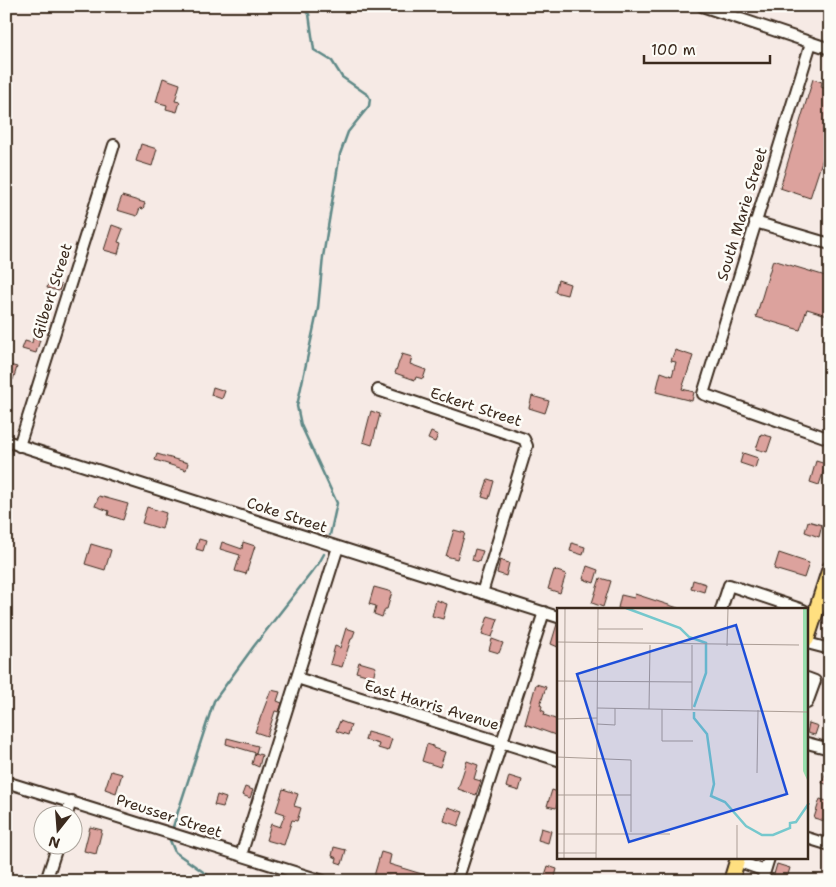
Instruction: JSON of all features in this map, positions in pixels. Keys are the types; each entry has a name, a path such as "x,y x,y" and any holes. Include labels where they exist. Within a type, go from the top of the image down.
{"main road":[{"path":"808,625 809,611 830,568"},
{"path":"731,881 738,860"}],"street":[{"path":"702,6 830,49"},
{"name":"South Marie Street","path":"811,43 703,394 830,439"},
{"name":"Gilbert Street","path":"19,446 114,145"},
{"path":"755,222 830,244"},
{"name":"Eckert Street","path":"378,390 524,439 527,446 482,593"},
{"name":"Coke Street","path":"6,441 557,617"},
{"path":"241,855 338,547"},
{"path":"722,608 729,585 800,608"},
{"path":"457,881 544,612"},
{"path":"808,643 830,649"},
{"name":"East Harris Avenue","path":"297,678 557,760"},
{"path":"808,678 815,681 808,700"},
{"path":"808,743 830,750"},
{"name":"Preusser Street","path":"6,782 72,801 323,881"},
{"path":"808,838 830,845"},
{"path":"46,881 55,854"},
{"path":"738,860 763,876 768,860"}],"building":[{"path":"163,78 180,84 175,101 180,102 177,112 166,109 167,105 156,102"},
{"path":"813,79 822,82 821,87 830,90 830,153 825,152 810,198 780,188"},
{"path":"141,144 157,149 152,166 136,161"},
{"path":"122,196 145,203 143,209 140,208 137,216 117,210"},
{"path":"112,225 123,229 118,242 121,243 118,254 104,250"},
{"path":"773,260 829,277 827,285 830,285 830,316 807,309 800,330 756,317"},
{"path":"558,280 570,284 567,295 555,292"},
{"path":"49,281 61,285 59,291 47,288"},
{"path":"33,338 40,340 36,353 22,349 25,341 32,343"},
{"path":"675,350 693,356 682,389 694,392 692,401 656,392 661,372 672,376 676,362 671,361"},
{"path":"402,354 412,357 410,364 426,370 423,379 416,377 415,380 395,373"},
{"path":"6,364 17,367 13,380 6,378"},
{"path":"213,387 225,391 222,399 211,395"},
{"path":"532,396 549,401 545,413 529,408"},
{"path":"371,411 380,414 372,445 363,442"},
{"path":"431,432 438,435 435,442 428,439"},
{"path":"761,434 772,437 767,452 756,449"},
{"path":"743,453 758,458 755,468 740,463"},
{"path":"157,454 188,463 186,470 155,460"},
{"path":"816,461 826,464 819,485 810,482"},
{"path":"488,479 494,481 489,499 482,497"},
{"path":"99,496 128,504 123,520 108,515 109,511 95,506"},
{"path":"147,507 166,513 162,529 142,523"},
{"path":"808,521 822,525 819,537 805,532"},
{"path":"454,530 465,533 457,559 446,556"},
{"path":"199,539 206,541 203,551 196,549"},
{"path":"222,542 242,549 243,542 255,546 246,574 235,571 240,555 220,549"},
{"path":"572,543 585,547 583,555 570,551"},
{"path":"91,544 111,550 105,570 85,564"},
{"path":"475,549 483,551 479,562 472,560"},
{"path":"779,553 809,563 804,578 774,569"},
{"path":"500,560 509,563 506,576 497,573"},
{"path":"587,566 598,570 594,583 583,579"},
{"path":"554,570 566,574 560,593 548,589"},
{"path":"600,578 611,581 603,607 592,603"},
{"path":"693,580 706,584 704,592 691,588"},
{"path":"374,587 392,592 387,609 385,609 382,617 374,614 376,606 369,604"},
{"path":"635,594 678,608 618,608 621,595 634,598"},
{"path":"436,600 447,604 443,619 432,616"},
{"path":"488,616 498,619 492,637 482,634"},
{"path":"557,624 557,647 551,644"},
{"path":"346,628 355,631 342,667 330,664 335,646 340,648"},
{"path":"492,639 503,643 499,653 489,650"},
{"path":"359,662 376,667 373,677 356,672"},
{"path":"536,684 546,687 540,705 542,706 541,710 545,712 544,715 557,720 557,736 525,724"},
{"path":"271,690 280,692 277,701 282,703 279,712 275,711 267,736 255,732"},
{"path":"340,721 351,725 348,735 336,731"},
{"path":"809,723 818,726 815,735 808,733"},
{"path":"367,732 392,739 388,751 378,748 379,744 365,740"},
{"path":"227,738 258,746 256,753 226,744"},
{"path":"427,744 445,752 440,767 422,761"},
{"path":"255,753 262,755 259,767 252,764"},
{"path":"467,761 478,765 474,779 481,781 476,795 458,789"},
{"path":"828,765 830,765 830,785 822,783"},
{"path":"111,771 122,774 116,793 105,789"},
{"path":"509,776 522,780 519,791 506,787"},
{"path":"245,787 253,790 250,798 242,795"},
{"path":"283,789 298,794 294,806 301,808 297,821 292,820 284,845 266,840 271,824 280,827 285,814 276,811"},
{"path":"552,790 557,792 556,808 547,806"},
{"path":"217,795 226,798 223,807 214,805"},
{"path":"820,799 830,802 828,822 814,818"},
{"path":"448,807 463,812 458,826 444,821"},
{"path":"90,827 102,830 96,854 84,851"},
{"path":"541,828 551,831 548,843 538,840"},
{"path":"334,847 346,850 342,864 336,862 337,858 332,856"},
{"path":"381,852 391,855 389,864 438,879 438,881 404,881 387,875 385,879 374,876"},
{"path":"777,864 790,868 786,881 772,881"},
{"path":"548,866 557,869 554,881 544,878"}],"waterway":[{"path":"301,6 309,14 314,50 332,61 342,77 368,95 370,99 369,106 348,132 340,154 323,257 318,308 297,406 301,425 337,503 330,535"},
{"path":"172,830 214,701 324,554"},
{"path":"170,835 169,838 175,852 216,881"}]}
